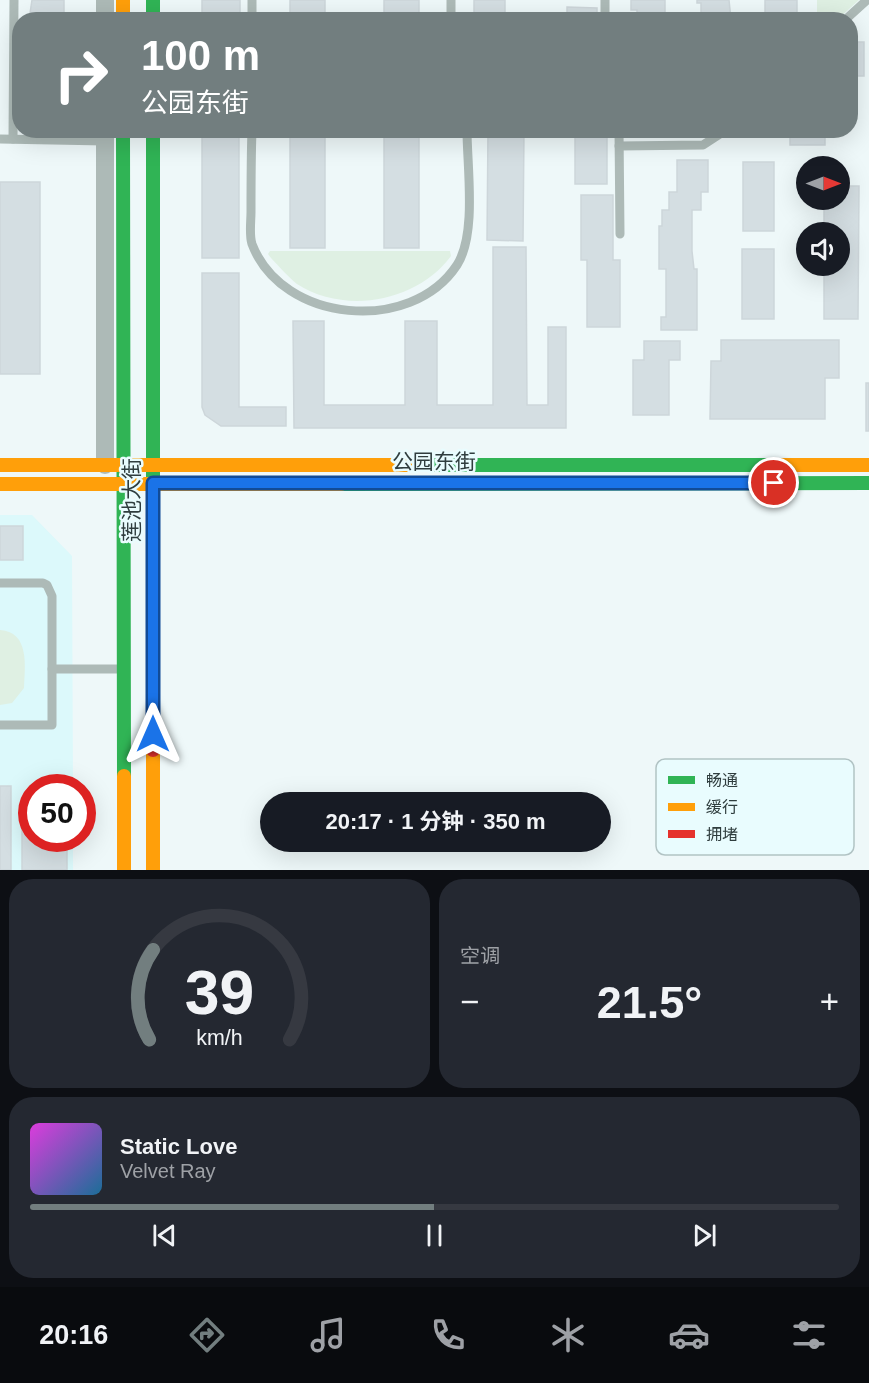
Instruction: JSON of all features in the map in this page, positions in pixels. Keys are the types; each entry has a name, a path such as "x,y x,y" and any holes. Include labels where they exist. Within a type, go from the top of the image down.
{"street":[{"path":"105,138 105,465"},
{"name":"莲池大街","path":"123,138 124,870"},
{"name":"莲池大街","path":"153,138 153,870"},
{"name":"公园东街","path":"0,465 869,465"},
{"name":"公园东街","path":"0,484 869,483"}],"lane":[{"path":"854,12 867,0"},
{"path":"0,139 44,138"},
{"path":"252,138 251,243 262,262 287,288 312,302 378,312 421,297 457,265 467,233 467,138"},
{"path":"619,138 620,234"},
{"path":"619,146 703,145 714,138"},
{"path":"0,584 47,585 52,596 52,725 0,725"},
{"path":"52,669 123,669"}],"shaded area":[{"path":"0,515 32,515 72,556 73,774 18,774 18,852 73,852 73,870 0,870"}],"green space":[{"path":"817,0 859,0 846,12 817,12"},
{"path":"270,251 450,251 451,256 437,272 419,284 379,299 358,301 316,294 297,284 271,258 268,254"},
{"path":"0,630 10,632 17,637 24,652 25,670 24,688 12,703 0,705"}],"building":[{"path":"32,0 64,0 64,12 30,12"},
{"path":"202,0 240,0 240,12 202,12"},
{"path":"290,0 325,0 325,12 290,12"},
{"path":"384,0 419,0 419,12 384,12"},
{"path":"474,0 505,0 505,12 474,12"},
{"path":"631,0 665,0 665,12 631,10"},
{"path":"697,0 729,0 730,12 701,12 701,3 697,3"},
{"path":"765,0 797,0 797,12 765,12"},
{"path":"567,7 597,8 597,12 567,12"},
{"path":"858,42 864,42 864,76 858,76"},
{"path":"202,138 239,138 239,258 202,258"},
{"path":"290,138 325,138 325,248 290,248"},
{"path":"384,138 419,138 419,248 384,248"},
{"path":"488,138 524,138 523,241 487,240"},
{"path":"575,138 607,138 607,184 575,184"},
{"path":"790,138 825,138 825,145 790,145"},
{"path":"677,160 708,160 708,192 701,192 701,210 692,210 692,251 694,269 697,269 697,330 661,330 661,317 666,317 666,269 659,269 659,226 662,226 662,210 669,210 669,192 677,192"},
{"path":"743,162 774,162 774,231 743,231"},
{"path":"0,182 40,182 40,374 0,374"},
{"path":"850,186 859,186 858,319 824,319 824,276 850,276 850,222 824,222 824,210 850,210"},
{"path":"581,195 613,195 613,260 620,260 620,327 587,327 587,260 581,260"},
{"path":"493,247 526,247 527,405 548,405 548,327 566,327 566,428 294,428 293,321 324,321 324,405 405,405 405,321 437,321 437,405 493,405"},
{"path":"742,249 774,249 774,319 742,319"},
{"path":"202,273 239,273 239,407 286,407 286,426 221,426 205,415 202,407"},
{"path":"721,340 839,340 839,378 825,378 825,419 710,419 711,361 721,361"},
{"path":"644,341 680,341 680,360 669,360 669,415 633,415 633,360 644,360"},
{"path":"866,383 869,383 869,431 866,431"},
{"path":"0,526 23,526 23,560 0,560"},
{"path":"0,786 11,786 11,870 0,870"},
{"path":"22,852 67,852 67,870 22,870"}],"traffic: fast":[{"path":"153,0 153,12"},
{"path":"123,138 124,776"},
{"path":"153,138 153,525"},
{"path":"407,465 774,465"},
{"path":"341,484 869,483"}],"traffic: slow":[{"path":"123,0 123,12"},
{"path":"0,465 407,465"},
{"path":"774,465 869,465"},
{"path":"0,484 341,484"},
{"path":"153,750 153,870"},
{"path":"124,776 124,870"}],"traffic: jam":[{"path":"153,525 153,750"}],"route":[{"path":"153,734 153,483 774,483"}]}
